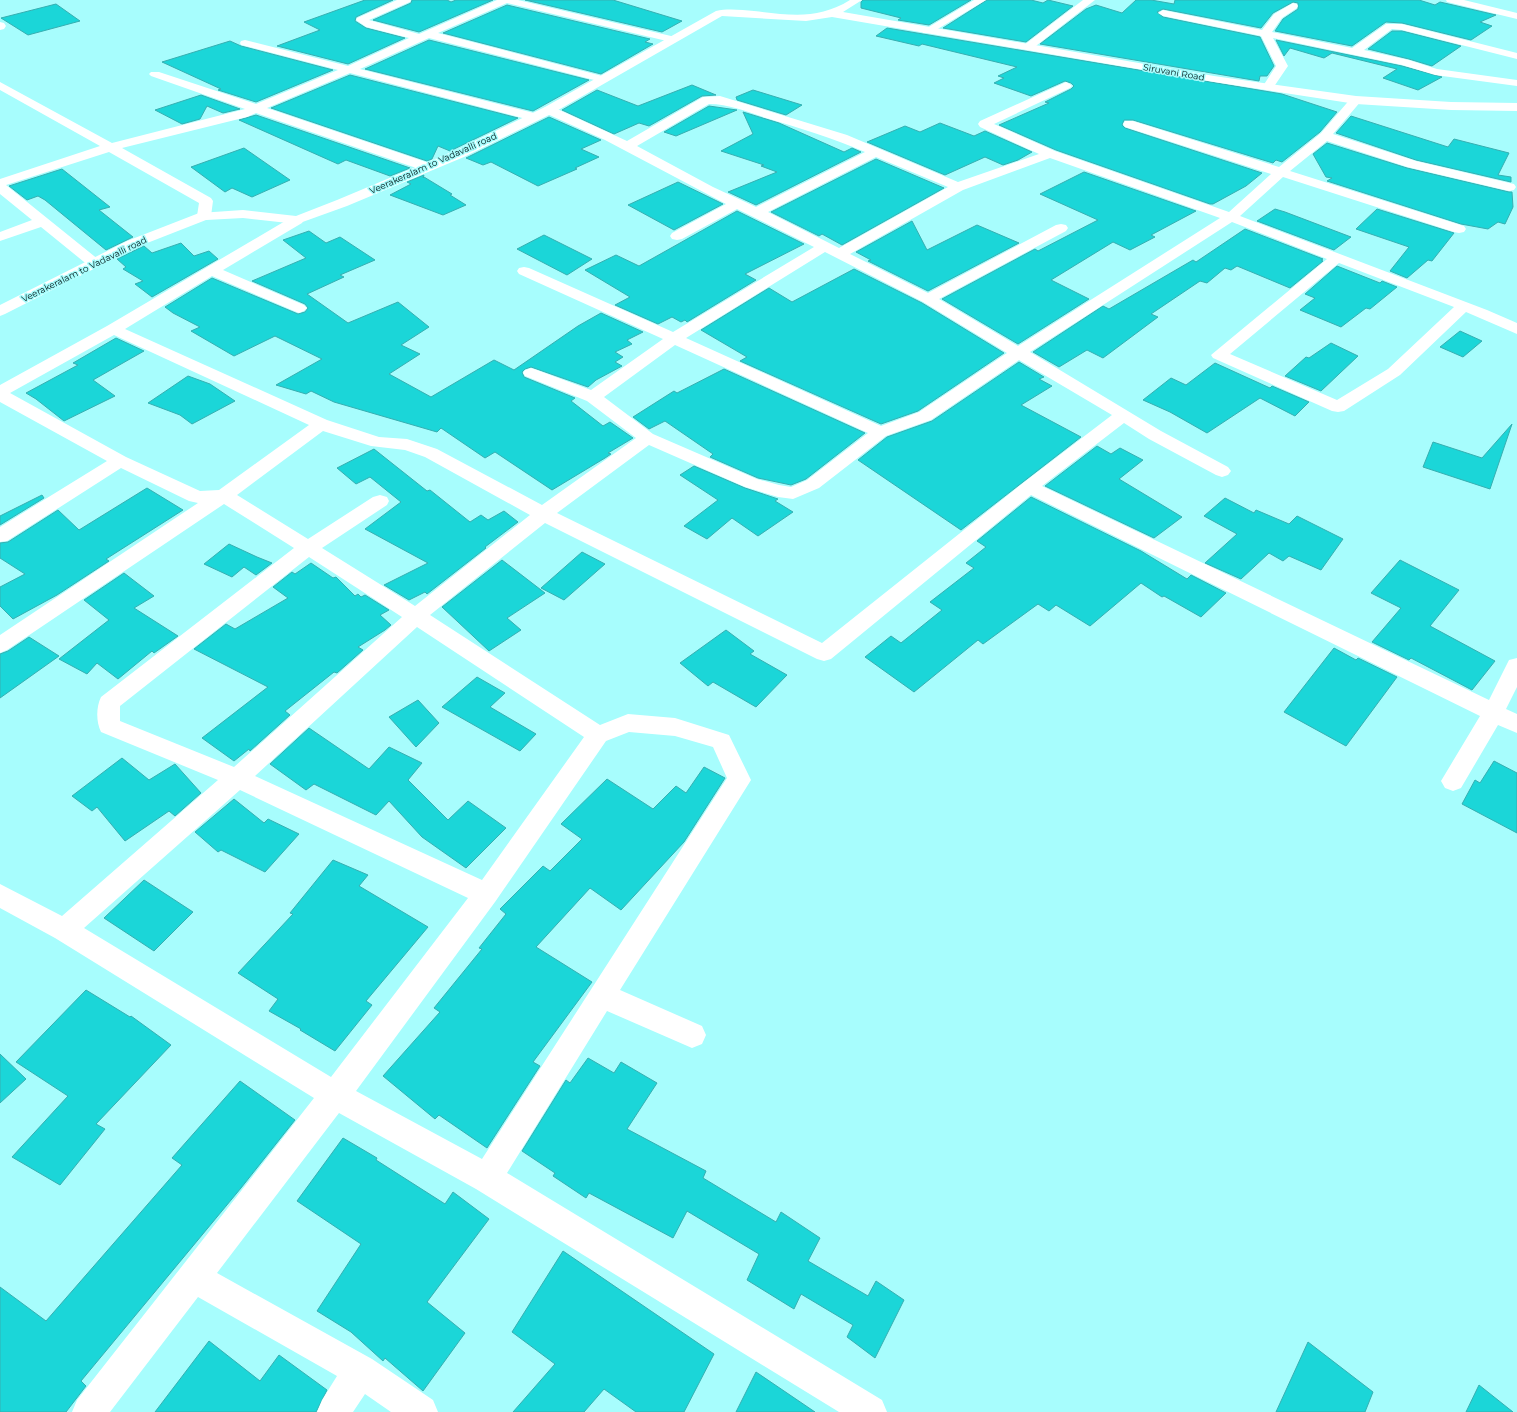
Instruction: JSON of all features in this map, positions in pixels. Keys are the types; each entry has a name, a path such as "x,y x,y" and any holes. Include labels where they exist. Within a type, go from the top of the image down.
{"street":[{"path":"406,0 361,20 370,25 424,36 602,79"},
{"path":"0,183 111,147 258,109 505,0 671,39"},
{"name":"Veerakeralam to Vadavalli road","path":"0,311 132,244 204,216 243,214 297,220 342,203 459,154 549,110 671,39 720,13 800,19 824,17 833,14 857,0"},
{"path":"927,31 981,0"},
{"path":"1028,47 1090,0"},
{"path":"1451,0 1513,13"},
{"path":"1265,34 1278,16 1292,6"},
{"name":"Siruvani Road","path":"795,8 1214,79 1356,100 1451,106 1517,107"},
{"path":"1163,13 1404,62 1435,72 1517,83"},
{"path":"1354,52 1390,26 1402,27 1517,56"},
{"path":"1265,34 1282,66 1269,86"},
{"path":"245,43 534,117"},
{"path":"155,74 427,167"},
{"path":"0,85 206,201 204,216"},
{"path":"1066,86 984,124 1050,154 1231,217 1464,306 1517,329"},
{"path":"628,146 707,100 713,99 744,107 836,136 958,187"},
{"path":"531,373 593,397 647,438 751,483 778,491 793,493 813,484 880,432 925,416 1018,353 1231,217 1281,172 1325,136 1356,100"},
{"path":"549,110 628,146 668,169 736,204 757,212 928,299 1124,415 1155,435 1222,471"},
{"path":"1129,124 1459,229"},
{"path":"1325,136 1412,164 1509,186"},
{"path":"757,212 876,152"},
{"path":"593,397 674,338 833,250 958,187 1050,154"},
{"path":"0,187 94,263"},
{"path":"676,236 736,204"},
{"path":"0,392 114,329 297,220"},
{"path":"0,237 43,221"},
{"path":"928,299 1062,228"},
{"path":"1337,258 1219,355 1338,408 1394,372 1464,306"},
{"path":"212,271 299,308"},
{"path":"524,271 880,432"},
{"path":"114,329 321,424 377,442 407,445 431,453 543,514 824,653 1029,487 1124,415"},
{"path":"0,395 120,461 196,497 209,498 224,495 309,547 598,735"},
{"path":"0,645 224,495 321,424"},
{"path":"64,930 416,616 543,514 647,438"},
{"path":"0,536 120,461"},
{"path":"1029,487 1517,724"},
{"path":"380,501 309,547 109,703 109,726 236,778 486,894"},
{"path":"1453,780 1493,712 1517,666"},
{"path":"89,1412 193,1276 335,1095 486,894 598,735 628,723 676,727 721,741 739,780 487,1178"},
{"path":"0,895 64,930 335,1095 487,1178 870,1412"},
{"path":"602,995 692,1036"},
{"path":"193,1276 360,1371 421,1412"},
{"path":"334,1412 360,1371"}],"building":[{"path":"365,0 393,0 356,17 355,21 366,28 405,38 348,64 277,46 320,30 304,22"},
{"path":"412,0 447,0 451,2 456,0 493,0 419,32 373,20 411,3"},
{"path":"525,0 613,0 682,21 662,32"},
{"path":"863,0 971,0 929,25 898,20 901,18 861,8 861,2"},
{"path":"987,0 1031,0 1043,3 1048,0 1073,6 1026,42 943,28"},
{"path":"1136,0 1151,0 1174,4 1175,0 1419,0 1435,5 1440,2 1496,15 1480,22 1492,26 1471,40 1402,23 1386,22 1352,46 1275,31 1283,19 1298,9 1298,3 1293,2 1273,13 1261,28 1163,9 1157,12 1163,17 1260,37 1274,66 1267,76 1260,76 1259,81 1040,44 1086,9 1096,5 1122,13"},
{"path":"56,4 80,21 28,35 1,18"},
{"path":"507,5 650,39 645,42 653,44 601,74 443,33"},
{"path":"887,28 1282,94 1337,112 1320,132 1282,162 1276,160 1273,163 1133,120 1124,120 1122,125 1125,128 1262,173 1246,186 1213,204 1210,204 1056,150 999,125 1049,103 1045,102 1071,89 1074,86 1071,83 1065,81 1031,96 994,83 1004,78 998,76 1017,67 922,44 919,46 876,36"},
{"path":"1392,31 1402,31 1461,46 1432,66 1368,49"},
{"path":"429,40 589,80 533,111 365,69"},
{"path":"1276,40 1402,66 1442,77 1418,90 1383,78 1397,69 1332,53 1324,58 1290,48 1284,56"},
{"path":"230,41 241,46 333,70 256,102 218,90 221,89 162,62"},
{"path":"350,75 518,118 450,151 438,146 432,159 427,161 271,108"},
{"path":"692,85 716,95 702,96 649,126 639,123 614,134 562,110 597,90 638,106"},
{"path":"753,90 802,105 786,115 737,100 736,97"},
{"path":"201,95 240,109 223,113 207,106 200,119 182,124 155,110"},
{"path":"709,106 737,110 676,136 664,132"},
{"path":"743,112 779,123 844,152 852,148 861,152 756,205 728,192 777,172 761,166 764,165 721,151 753,134"},
{"path":"256,115 410,168 390,176 346,160 338,164 239,120"},
{"path":"1351,116 1448,147 1454,139 1509,153 1498,175 1511,177 1511,182 1416,160 1336,133"},
{"path":"549,117 601,140 581,149 599,157 575,168 577,169 538,186 491,162 483,165 466,158"},
{"path":"940,123 974,136 985,131 1032,152 1018,160 1003,165 985,157 945,175 867,142 905,126 920,132"},
{"path":"1327,143 1407,168 1512,192 1513,207 1505,224 1498,222 1488,229 1461,224 1327,181 1332,178 1326,177 1313,154"},
{"path":"244,148 290,180 252,197 232,188 225,192 191,167"},
{"path":"876,159 944,188 842,245 822,234 819,236 771,212"},
{"path":"62,169 110,207 99,210 133,237 106,250 45,200 38,196 27,200 9,186"},
{"path":"1084,172 1196,211 1151,235 1155,237 1130,250 1113,242 1051,280 1089,299 1018,344 942,299 1035,249 1038,251 1098,220 1040,194"},
{"path":"424,175 423,178 424,177 452,194 450,195 466,205 443,215 390,195 411,184 407,182"},
{"path":"678,182 723,204 674,230 628,205"},
{"path":"1275,209 1351,237 1334,250 1257,221"},
{"path":"1377,209 1454,233 1432,261 1428,260 1407,278 1390,271 1409,247 1356,229"},
{"path":"737,211 804,244 745,274 756,280 687,322 685,320 681,322 672,317 658,324 615,305 630,297 585,270 616,255 639,266"},
{"path":"912,221 927,250 977,225 1019,243 928,291 868,261 871,260 856,252"},
{"path":"1245,229 1323,259 1321,260 1323,261 1290,288 1237,266 1231,270 1225,268 1207,283 1200,281 1151,314 1158,317 1103,358 1087,350 1059,367 1033,352 1103,306 1109,309 1193,260 1196,262"},
{"path":"309,231 326,243 340,237 375,260 340,275 344,277 307,294 348,323 398,302 429,327 401,345 420,354 389,374 431,397 494,360 514,370 578,326 601,313 643,332 627,340 632,344 615,352 623,357 615,362 622,366 596,380 588,387 531,367 522,372 524,377 575,398 571,401 603,426 610,422 633,438 608,453 611,454 605,458 552,490 495,452 485,458 441,428 437,432 334,402 311,391 306,394 276,385 322,359 275,336 234,356 191,331 200,327 173,313 165,307 212,278 298,314 305,312 308,308 305,304 252,281 306,258 283,240"},
{"path":"544,235 592,259 567,275 517,249"},
{"path":"181,243 194,256 209,251 218,259 152,297 135,284 143,281 123,269 126,267 117,259 144,246 152,253"},
{"path":"1337,266 1380,283 1382,281 1397,287 1370,309 1366,308 1341,327 1300,310 1315,298 1305,294"},
{"path":"854,269 922,303 1004,353 918,411 881,424 740,361 747,357 701,330 769,288 792,302"},
{"path":"1460,331 1482,341 1463,357 1440,347"},
{"path":"116,338 144,351 93,380 115,396 64,421 26,393 78,365 73,363"},
{"path":"1331,343 1358,356 1321,391 1285,376 1306,357 1309,358"},
{"path":"1019,362 1044,377 1039,379 1052,386 1021,405 1081,437 961,530 858,460 887,437 932,421"},
{"path":"1215,363 1270,388 1272,386 1309,402 1295,416 1260,398 1207,433 1170,412 1143,400 1171,378 1186,385"},
{"path":"724,369 865,433 806,479 791,485 758,478 710,457 713,454 665,421 649,429 633,417 674,391 677,393"},
{"path":"188,376 210,384 235,401 192,424 180,415 148,403"},
{"path":"1512,424 1490,489 1423,467 1433,442 1482,458"},
{"path":"1097,446 1111,454 1120,448 1143,460 1119,479 1182,517 1154,538 1045,486"},
{"path":"374,449 427,491 430,490 470,522 481,515 488,520 504,511 518,522 427,594 425,592 409,600 384,585 428,563 365,529 401,502 370,477 356,484 337,468"},
{"path":"694,466 745,488 778,499 775,501 793,512 758,536 732,518 707,539 684,526 718,500 680,475"},
{"path":"147,488 183,510 106,559 109,561 57,595 13,619 0,606 0,587 25,574 0,558 0,543 8,542 58,510 79,530"},
{"path":"42,495 44,498 0,525 0,516"},
{"path":"1031,497 1141,551 1187,579 1191,575 1226,593 1201,617 1164,596 1162,597 1141,583 1090,626 1056,605 1049,611 1038,604 983,644 978,640 914,692 865,657 891,636 901,643 942,610 930,602 974,568 966,563 986,547 977,541"},
{"path":"1225,498 1254,513 1256,510 1289,524 1297,516 1343,539 1321,570 1289,556 1283,561 1269,553 1241,579 1205,563 1237,534 1204,516"},
{"path":"229,544 272,563 256,575 244,567 232,577 204,564"},
{"path":"582,552 605,564 564,600 541,588"},
{"path":"502,560 545,593 507,618 521,630 489,651 442,607"},
{"path":"1400,560 1459,590 1430,626 1495,661 1472,690 1411,658 1409,660 1372,642 1401,608 1371,593"},
{"path":"311,563 333,578 336,577 355,596 358,594 361,597 365,595 389,610 380,615 391,625 358,647 363,650 337,673 334,672 285,711 290,715 250,751 249,749 234,761 202,738 268,687 194,649 226,624 235,629 288,598 273,587 292,572 295,574"},
{"path":"124,573 154,596 134,608 178,636 154,653 152,651 118,679 97,663 87,674 59,659 109,620 84,600"},
{"path":"726,630 754,651 750,654 787,675 756,707 713,682 708,686 680,663"},
{"path":"29,637 59,656 0,698 0,654 8,651"},
{"path":"1334,648 1356,660 1358,658 1397,677 1346,746 1284,712"},
{"path":"477,677 505,693 490,707 536,734 520,751 442,707"},
{"path":"418,700 439,723 416,747 389,717"},
{"path":"309,728 369,769 389,747 422,763 408,780 448,820 468,801 506,828 466,868 422,837 389,801 376,815 314,784 306,790 270,764"},
{"path":"122,758 149,780 175,764 201,793 175,816 169,811 125,841 97,807 92,811 72,796"},
{"path":"1494,761 1517,773 1517,833 1462,804 1475,780 1480,783"},
{"path":"704,767 725,778 684,842 621,910 590,888 536,947 592,982 533,1062 540,1066 487,1148 439,1115 435,1119 383,1076 440,1012 434,1008 482,949 479,948 506,914 500,909 543,866 550,871 582,839 561,824 607,779 653,809 676,786 686,793"},
{"path":"234,799 264,823 268,819 299,834 265,872 221,850 218,852 195,832"},
{"path":"333,860 368,875 359,886 428,927 366,1001 372,1005 335,1051 269,1011 278,999 238,973 293,914 290,913"},
{"path":"144,880 193,912 154,951 104,918"},
{"path":"86,990 130,1017 131,1016 171,1045 96,1124 105,1129 60,1185 12,1157 68,1096 16,1062"},
{"path":"0,1054 26,1079 0,1103"},
{"path":"588,1058 614,1073 621,1062 657,1083 627,1129 706,1171 703,1178 776,1222 781,1212 820,1238 808,1261 868,1296 876,1281 904,1300 875,1358 847,1337 853,1325 801,1294 794,1309 747,1280 759,1254 687,1211 673,1238 589,1193 586,1198 553,1176 555,1173 522,1151 566,1080 570,1083"},
{"path":"240,1081 295,1120 241,1188 81,1381 86,1386 66,1412 0,1412 0,1287 46,1321 182,1165 172,1158"},
{"path":"343,1138 377,1158 376,1160 445,1204 453,1192 489,1219 427,1302 465,1333 423,1391 385,1358 383,1361 351,1332 317,1311 361,1244 297,1201"},
{"path":"563,1251 714,1354 684,1412 636,1412 604,1389 584,1412 513,1412 555,1364 512,1332"},
{"path":"209,1341 260,1381 279,1355 327,1390 316,1412 155,1412"},
{"path":"1308,1342 1373,1392 1365,1412 1276,1412"},
{"path":"756,1372 815,1412 736,1412"},
{"path":"1479,1385 1513,1412 1466,1412"}]}
